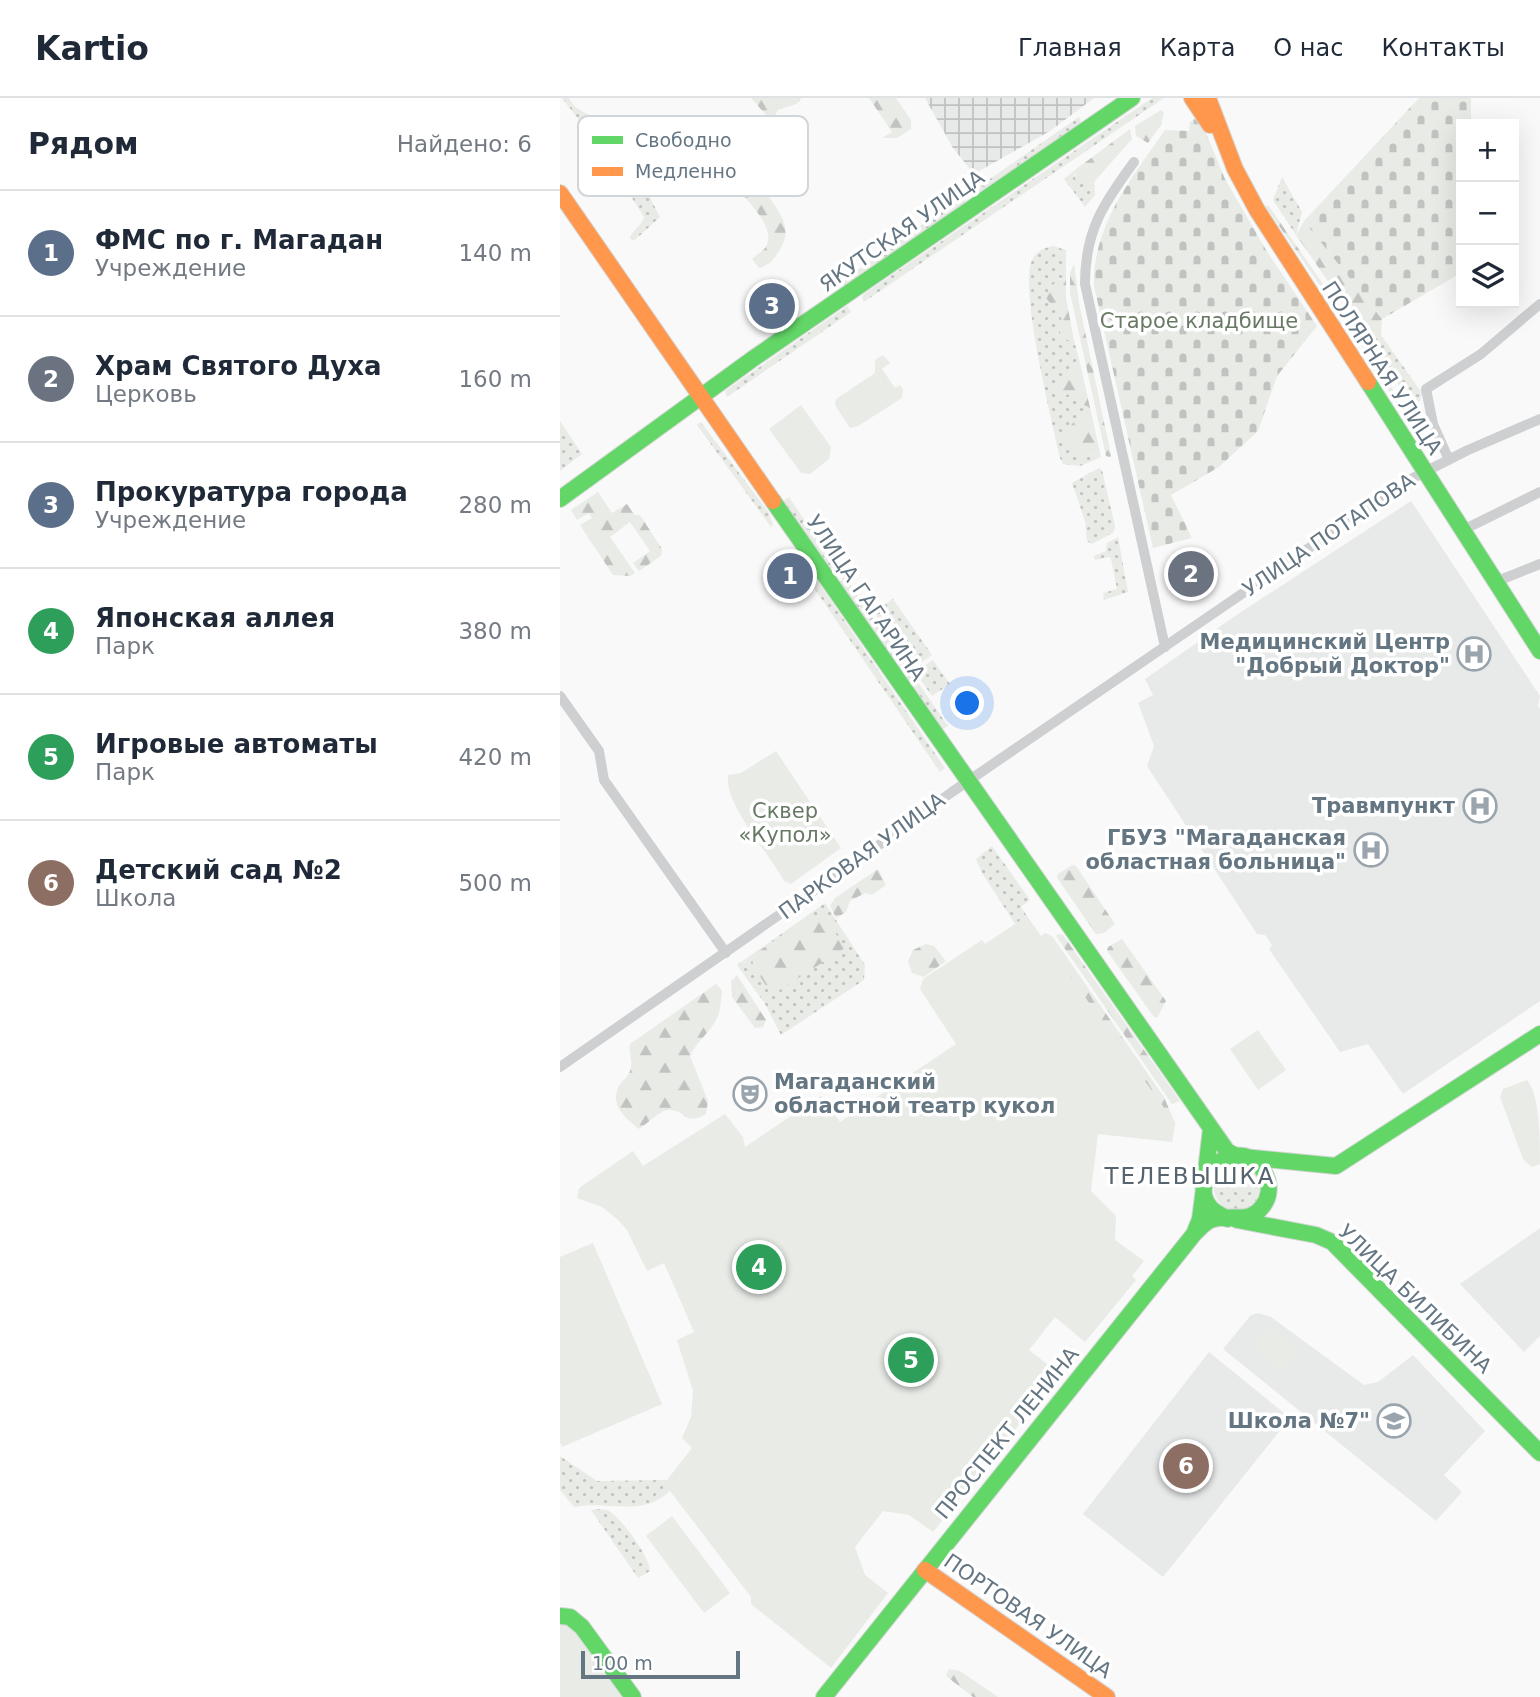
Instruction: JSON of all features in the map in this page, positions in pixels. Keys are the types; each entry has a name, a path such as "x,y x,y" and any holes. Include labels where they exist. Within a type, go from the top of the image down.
{"main road":[{"name":"ЯКУТСКАЯ УЛИЦА","path":"560,499 701,396 1132,98"},
{"path":"1192,98 1226,148"},
{"name":"ПОЛЯРНАЯ УЛИЦА","path":"1208,98 1226,148 1245,189 1271,234 1540,651"},
{"name":"УЛИЦА ГАГАРИНА","path":"560,193 929,727 1227,1151 1240,1156"},
{"path":"1205,1184 1217,1162 1240,1156 1331,1167 1342,1163 1540,1034"},
{"path":"1211,1128 1206,1199 1212,1209 1233,1219"},
{"path":"1240,1156 1254,1161 1262,1168 1267,1177 1270,1211 1274,1219 1292,1230"},
{"path":"1194,1234 1212,1220 1255,1214 1263,1206 1268,1192 1281,1172 1301,1163"},
{"name":"ПРОСПЕКТ ЛЕНИНА","path":"824,1697 1194,1234 1200,1219 1205,1184"},
{"name":"УЛИЦА БИЛИБИНА","path":"1233,1219 1322,1237 1336,1246 1540,1453"},
{"name":"ПОРТОВАЯ УЛИЦА","path":"925,1570 1107,1697"},
{"path":"561,1615 575,1620 582,1627 633,1697"}],"street":[{"path":"1134,162 1114,190 1088,242 1085,284 1165,647"},
{"path":"1449,460 1433,424 1426,389 1481,354 1540,304"},
{"name":"УЛИЦА ПОТАПОВА","path":"1165,647 1423,471 1540,419"},
{"path":"1461,531 1540,492"},
{"path":"1494,582 1540,564"},
{"name":"ПАРКОВАЯ УЛИЦА","path":"560,1068 1165,647"},
{"path":"560,696 598,751 604,780 726,953"}],"shaded area":[{"path":"925,98 1094,98 1050,131 974,174 953,148"},
{"name":"ГБУЗ \"Магаданская областная больница\"","path":"1411,501 1540,696 1540,1001 1403,1094 1368,1044 1340,1052 1269,949 1272,945 1265,935 1257,934 1147,766 1154,746 1138,703 1153,695 1145,679 1235,616"},
{"path":"1540,1228 1540,1336 1524,1352 1460,1284"},
{"name":"Школа №7\"","path":"1258,1313 1271,1317 1364,1385 1378,1382 1413,1355 1485,1431 1444,1475 1462,1492 1436,1521 1223,1349 1251,1315"},
{"path":"1209,1352 1290,1418 1163,1577 1083,1514"}],"green space":[{"path":"562,98 569,98 576,107 591,116 578,116 578,119"},
{"path":"751,98 801,98 796,104 778,110 775,116 767,116"},
{"path":"869,98 896,98 911,120 911,129 897,138 882,138 892,132"},
{"path":"1152,98 1164,98 864,302 864,294"},
{"path":"1419,98 1471,98 1471,119 1456,119 1456,276 1382,319 1304,221"},
{"path":"1161,110 1164,113 1161,125 1148,143 1136,136 1135,126"},
{"path":"1079,117 1081,121 1078,127 980,193 974,190"},
{"name":"Старое кладбище","path":"1194,119 1201,121 1225,179 1266,250 1317,326 1277,376 1258,431 1219,467 1171,495 1192,538 1153,548 1094,286 1095,264 1107,222 1140,165 1165,130 1189,131 1190,122"},
{"path":"1130,129 1132,139 1094,182 1090,184 1075,179 1075,170"},
{"path":"1075,170 1074,176 1090,184 1094,182 1095,195 1085,207 1064,179"},
{"path":"1282,177 1302,212 1296,235 1273,200"},
{"path":"966,193 968,196 964,204 850,284 841,282"},
{"path":"631,196 649,196 660,217 632,240 630,238 633,232 644,217"},
{"path":"743,196 769,196 783,219 785,235 783,244 772,261 759,268 752,259 765,248 768,232 759,214"},
{"path":"1268,205 1371,353 1429,449 1421,445 1368,355 1266,207"},
{"path":"1304,221 1382,319 1370,342 1296,235"},
{"path":"1053,246 1066,250 1066,278 1059,279 1057,306 1061,315 1064,340 1074,340 1080,363 1054,386 1059,395 1073,394 1090,406 1070,426 1073,452 1101,457 1080,466 1063,464 1060,458 1033,326 1029,276 1032,260 1041,250"},
{"path":"1074,264 1079,303 1110,457 1106,456 1070,293 1070,273"},
{"path":"1066,278 1066,298 1074,340 1060,337 1061,315 1057,306 1046,298 1058,280"},
{"path":"847,306 851,312 727,397 725,391"},
{"path":"1382,319 1381,335 1422,393 1420,401 1409,401 1370,342"},
{"path":"883,355 890,363 882,369 895,388 900,385 903,390 902,398 858,426 850,428 835,405 836,399 875,373 875,360"},
{"path":"1080,363 1101,457 1073,452 1064,444 1076,419 1089,407 1079,403 1073,394 1059,395 1053,391 1054,386"},
{"path":"801,405 831,447 829,459 810,474 801,473 769,429"},
{"path":"560,421 582,454 560,471"},
{"path":"701,422 769,513 773,525 771,527 697,425"},
{"path":"1099,468 1102,470 1115,526 1114,532 1092,544 1087,541 1085,521 1072,483"},
{"path":"598,492 612,513 627,504 635,515 640,515 662,549 661,556 639,571 633,563 650,551 630,522 610,537 635,573 630,576 613,575 580,525 592,518 589,513 577,520 571,510"},
{"path":"789,497 835,566 827,571 784,504 783,501"},
{"path":"1118,537 1128,592 1104,600 1103,593 1117,589 1111,559 1109,557 1095,560 1094,556 1106,551 1107,543"},
{"path":"799,566 810,570 945,768 940,772"},
{"path":"845,577 948,726 941,730 842,587 839,582"},
{"path":"893,599 932,655 913,668 874,612"},
{"path":"933,660 950,684 932,696 915,672"},
{"name":"Сквер «Купол»","path":"776,751 841,848 791,884 784,881 740,814 729,787 728,775 741,773"},
{"path":"992,846 1030,900 1021,907 1027,916 1015,924 976,859"},
{"path":"1072,865 1076,866 1115,924 1104,933 1096,934 1057,878 1058,874"},
{"path":"878,869 886,885 872,895 865,893 850,901 846,912 836,918 830,906 835,898"},
{"path":"825,903 865,965 864,980 781,1035 765,1004 737,965"},
{"path":"819,915 826,918 845,948 772,995 754,967 752,960 756,953 803,921"},
{"path":"1027,916 1175,1123 1172,1142 1098,1134 1091,1191 1116,1216 1115,1240 1144,1261 1132,1276 1136,1280 1085,1342 1055,1317 1029,1350 1060,1374 933,1532 909,1515 883,1511 855,1547 865,1575 888,1593 831,1668 751,1604 751,1597 667,1487 667,1480 692,1448 682,1438 691,1417 693,1391 677,1340 694,1332 664,1263 647,1271 627,1230 602,1207 577,1198 579,1188 633,1151 643,1166 725,1114 743,1137 745,1147 821,1096 840,1122 956,1044 920,989 923,979 982,940 985,944"},
{"path":"1045,933 1052,936 1164,1097 1175,1123 1172,1142 1033,942"},
{"path":"1063,935 1180,1101 1172,1104 1056,936"},
{"path":"1122,939 1166,1001 1157,1018 1107,951 1108,947"},
{"path":"926,944 934,946 946,961 924,977 912,973 908,961 913,950"},
{"path":"737,975 766,1020 763,1027 755,1028 732,997 731,981"},
{"path":"716,984 722,990 719,1013 690,1056 708,1101 706,1114 693,1119 675,1110 669,1110 639,1129 621,1112 616,1101 618,1088 631,1068 630,1044"},
{"path":"1258,1030 1286,1070 1258,1090 1230,1049"},
{"path":"1527,1080 1535,1096 1539,1131 1540,1164 1532,1167 1523,1159 1500,1097 1503,1089"},
{"path":"1237,1165 1253,1172 1260,1188 1253,1204 1237,1211 1221,1204 1214,1188 1221,1172"},
{"path":"593,1243 662,1404 562,1447 560,1257"},
{"path":"1267,1324 1300,1351 1281,1373 1249,1346"},
{"path":"560,1456 597,1481 667,1480 670,1491 648,1504 637,1506 574,1507 560,1490"},
{"path":"591,1510 609,1511 628,1530 645,1557 650,1571 638,1578"},
{"path":"672,1516 730,1593 704,1613 646,1536"},
{"path":"564,1615 633,1697 560,1697 560,1616"},
{"path":"949,1669 960,1671 998,1697 973,1697 946,1676"}],"traffic: fast":[{"path":"560,499 754,358 1132,98"},
{"path":"1368,382 1540,651"},
{"path":"773,501 1227,1151 1236,1156"},
{"path":"1244,1157 1336,1166 1540,1034"},
{"path":"1205,1179 1211,1128"},
{"path":"1194,1234 1211,1220 1218,1218 1224,1218 1231,1218 1238,1218 1251,1216 1264,1204 1268,1197 1268,1180 1256,1162 1244,1156 1232,1156 1220,1162 1210,1170 1205,1182 1204,1195 1210,1207 1223,1217 1226,1218 1228,1219"},
{"path":"824,1697 1194,1234 1200,1219 1204,1188"},
{"path":"1237,1220 1316,1235 1332,1242 1540,1453"},
{"path":"560,1616 570,1617 582,1627 633,1697"}],"traffic: slow":[{"path":"1192,98 1210,125"},
{"path":"1208,98 1235,169 1257,210 1368,382"},
{"path":"560,193 773,501"},
{"path":"925,1570 1107,1697"}],"place":[{"name":"Прокуратура города","path":"772,306"},
{"name":"Храм Святого Духа","path":"1191,574"},
{"name":"ФМС по г. Магадан","path":"790,576"},
{"name":"Медицинский Центр \"Добрый Доктор\"","path":"1474,654"},
{"name":"Травмпункт","path":"1480,806"},
{"name":"ГБУЗ \"Магаданская областная больница\"","path":"1371,850"},
{"name":"Магаданский областной театр кукол","path":"750,1094"},
{"name":"Японская аллея","path":"759,1267"},
{"name":"Игровые автоматы","path":"911,1360"},
{"name":"Школа №7\"","path":"1394,1421"},
{"name":"Детский сад №2","path":"1186,1466"}],"district":[{"name":"ТЕЛЕВЫШКА","path":"1190,1176"}]}
